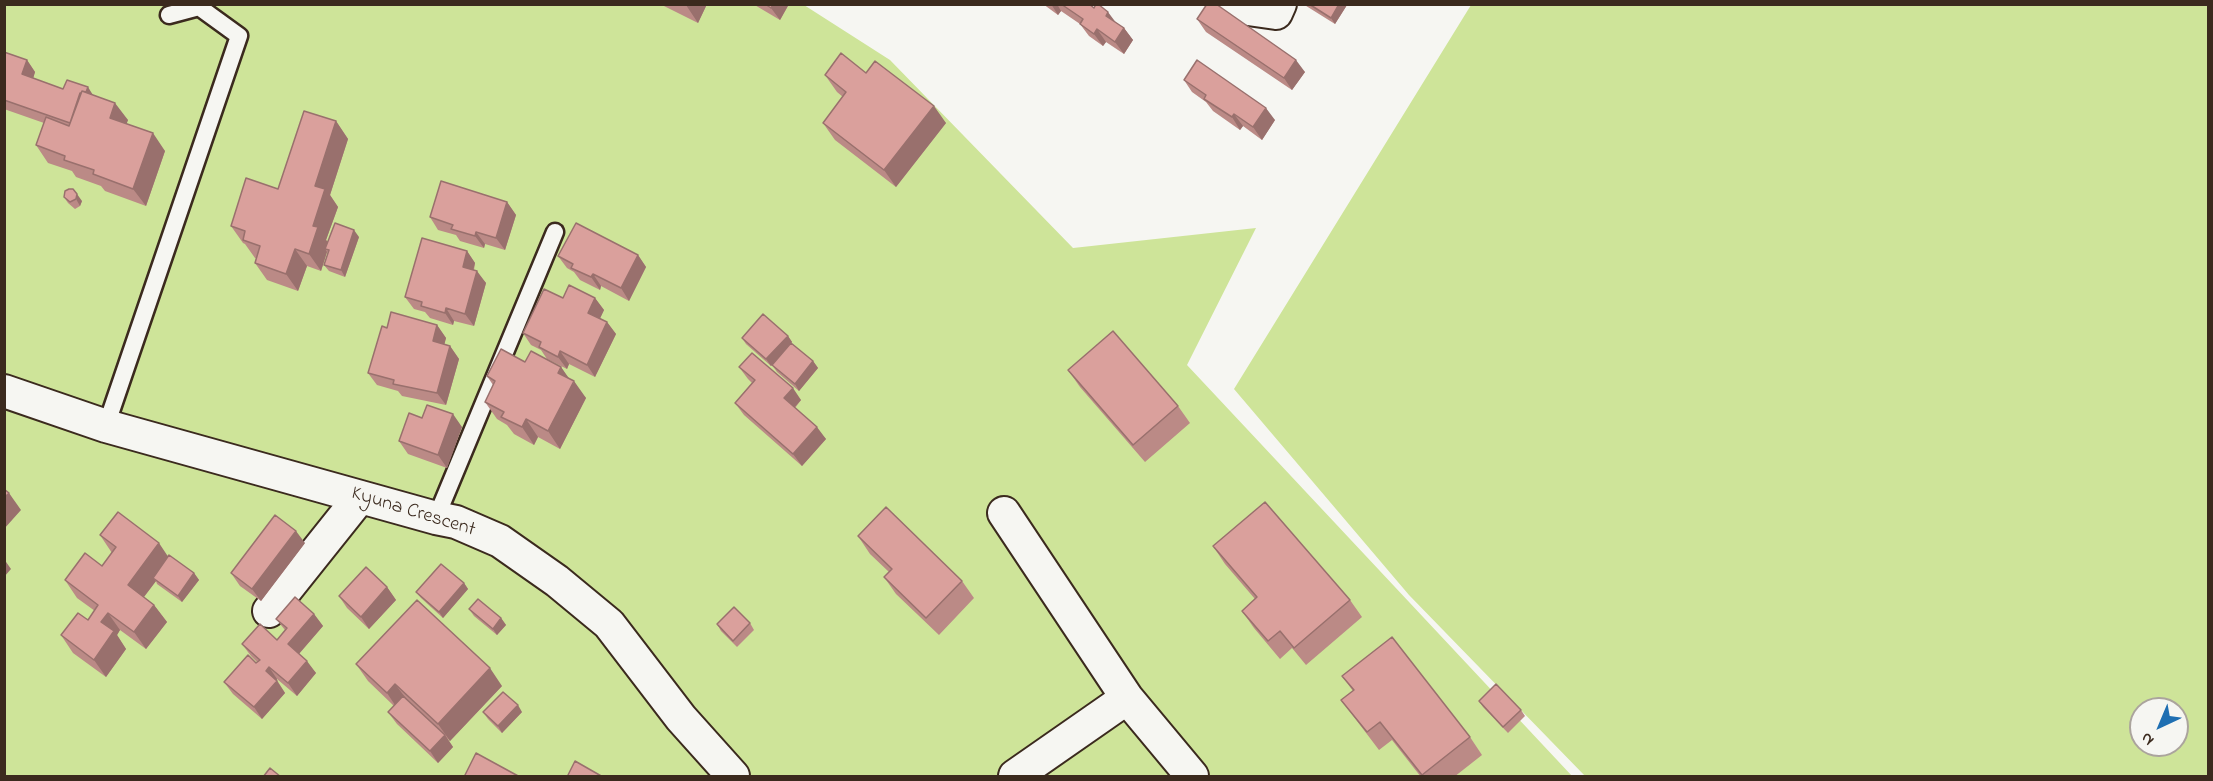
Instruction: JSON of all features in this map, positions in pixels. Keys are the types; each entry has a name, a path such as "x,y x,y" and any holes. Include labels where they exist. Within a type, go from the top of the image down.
{"street":[{"path":"1232,4 1240,8 1276,13 1280,4"},
{"name":"Kyuna Crescent","path":"4,391 106,426 456,522 500,541 557,581 609,624 681,718 733,777"},
{"path":"269,611 360,497"},
{"path":"1004,513 1127,698 1192,777"},
{"path":"1015,777 1127,698"}],"lane":[{"path":"106,426 239,36 199,7 169,15"},
{"path":"436,518 555,232"}],"green space":[{"path":"5,4 804,5 890,60 1073,248 1256,228 1187,365 1572,776 5,776"},
{"path":"1471,5 2208,5 2208,776 1585,776 1409,595 1234,389"}],"building":[{"path":"1061,4 1089,4 1094,8 1098,4 1108,12 1106,16 1124,28 1115,42 1097,29 1094,34 1080,24 1083,19"},
{"path":"1207,4 1216,4 1296,60 1284,78 1197,19"},
{"path":"1309,4 1339,4 1331,18"},
{"path":"4,52 27,60 22,74 63,89 67,80 88,87 86,92 80,93 70,123 4,100"},
{"path":"841,53 866,73 875,61 934,106 884,170 823,123 846,92 825,75"},
{"path":"1197,60 1266,108 1253,127 1234,114 1232,117 1204,99 1206,95 1184,80"},
{"path":"82,91 115,103 110,118 153,133 133,189 93,174 94,170 64,160 65,156 36,145 46,117 69,126"},
{"path":"304,111 336,121 315,186 325,189 313,226 318,227 309,254 295,249 286,274 255,263 260,246 243,240 245,231 231,226 246,178 278,189"},
{"path":"441,181 507,202 496,238 476,232 475,236 451,229 453,225 430,217"},
{"path":"73,189 77,194 76,199 70,202 64,197 65,191"},
{"path":"335,223 354,230 341,270 324,265 329,250 325,249"},
{"path":"576,223 638,255 621,288 593,274 591,277 571,268 573,264 558,256"},
{"path":"422,238 467,251 463,267 477,271 465,314 446,308 445,313 421,306 422,302 405,297"},
{"path":"569,285 595,298 588,313 607,322 587,365 560,351 558,357 539,347 541,342 523,333 544,289 563,298"},
{"path":"391,312 437,325 433,341 450,346 437,393 393,384 394,380 368,373 382,326 387,328"},
{"path":"763,314 788,336 766,359 742,338"},
{"path":"1113,331 1178,406 1133,445 1068,370"},
{"path":"791,343 813,361 795,384 772,365"},
{"path":"501,349 525,362 531,351 561,367 558,373 574,381 548,431 526,419 522,427 501,417 504,412 485,402 495,381 487,376"},
{"path":"752,353 793,388 784,398 817,427 793,454 735,403 755,380 739,367"},
{"path":"427,405 453,414 438,455 399,441 409,413 422,418"},
{"path":"1265,502 1350,600 1294,648 1280,631 1268,641 1242,611 1257,597 1213,546"},
{"path":"886,507 962,581 926,618 884,577 892,569 858,536"},
{"path":"118,512 159,543 128,585 154,605 134,632 108,613 101,622 114,631 94,660 61,635 78,613 88,620 98,605 65,580 85,553 102,566 116,547 100,535"},
{"path":"275,515 296,531 252,589 231,573"},
{"path":"169,555 194,573 178,596 153,578"},
{"path":"441,564 464,583 439,612 416,592"},
{"path":"366,567 387,587 361,617 339,596"},
{"path":"295,597 314,614 288,644 307,661 288,683 269,667 266,671 277,681 254,707 224,682 248,655 256,663 260,660 242,644 260,624 277,640 287,628 276,619"},
{"path":"478,599 501,618 493,629 469,609"},
{"path":"417,600 490,668 438,724 395,684 387,693 356,664"},
{"path":"734,607 750,623 733,641 717,624"},
{"path":"1392,637 1470,737 1422,775 1380,722 1367,732 1341,700 1354,690 1342,676"},
{"path":"1496,684 1521,710 1503,727 1479,701"},
{"path":"503,692 518,705 498,726 483,712"},
{"path":"403,696 445,735 430,751 388,712"},
{"path":"476,753 520,777 464,777"},
{"path":"575,761 603,777 567,777"},
{"path":"270,768 281,777 263,777"}]}
